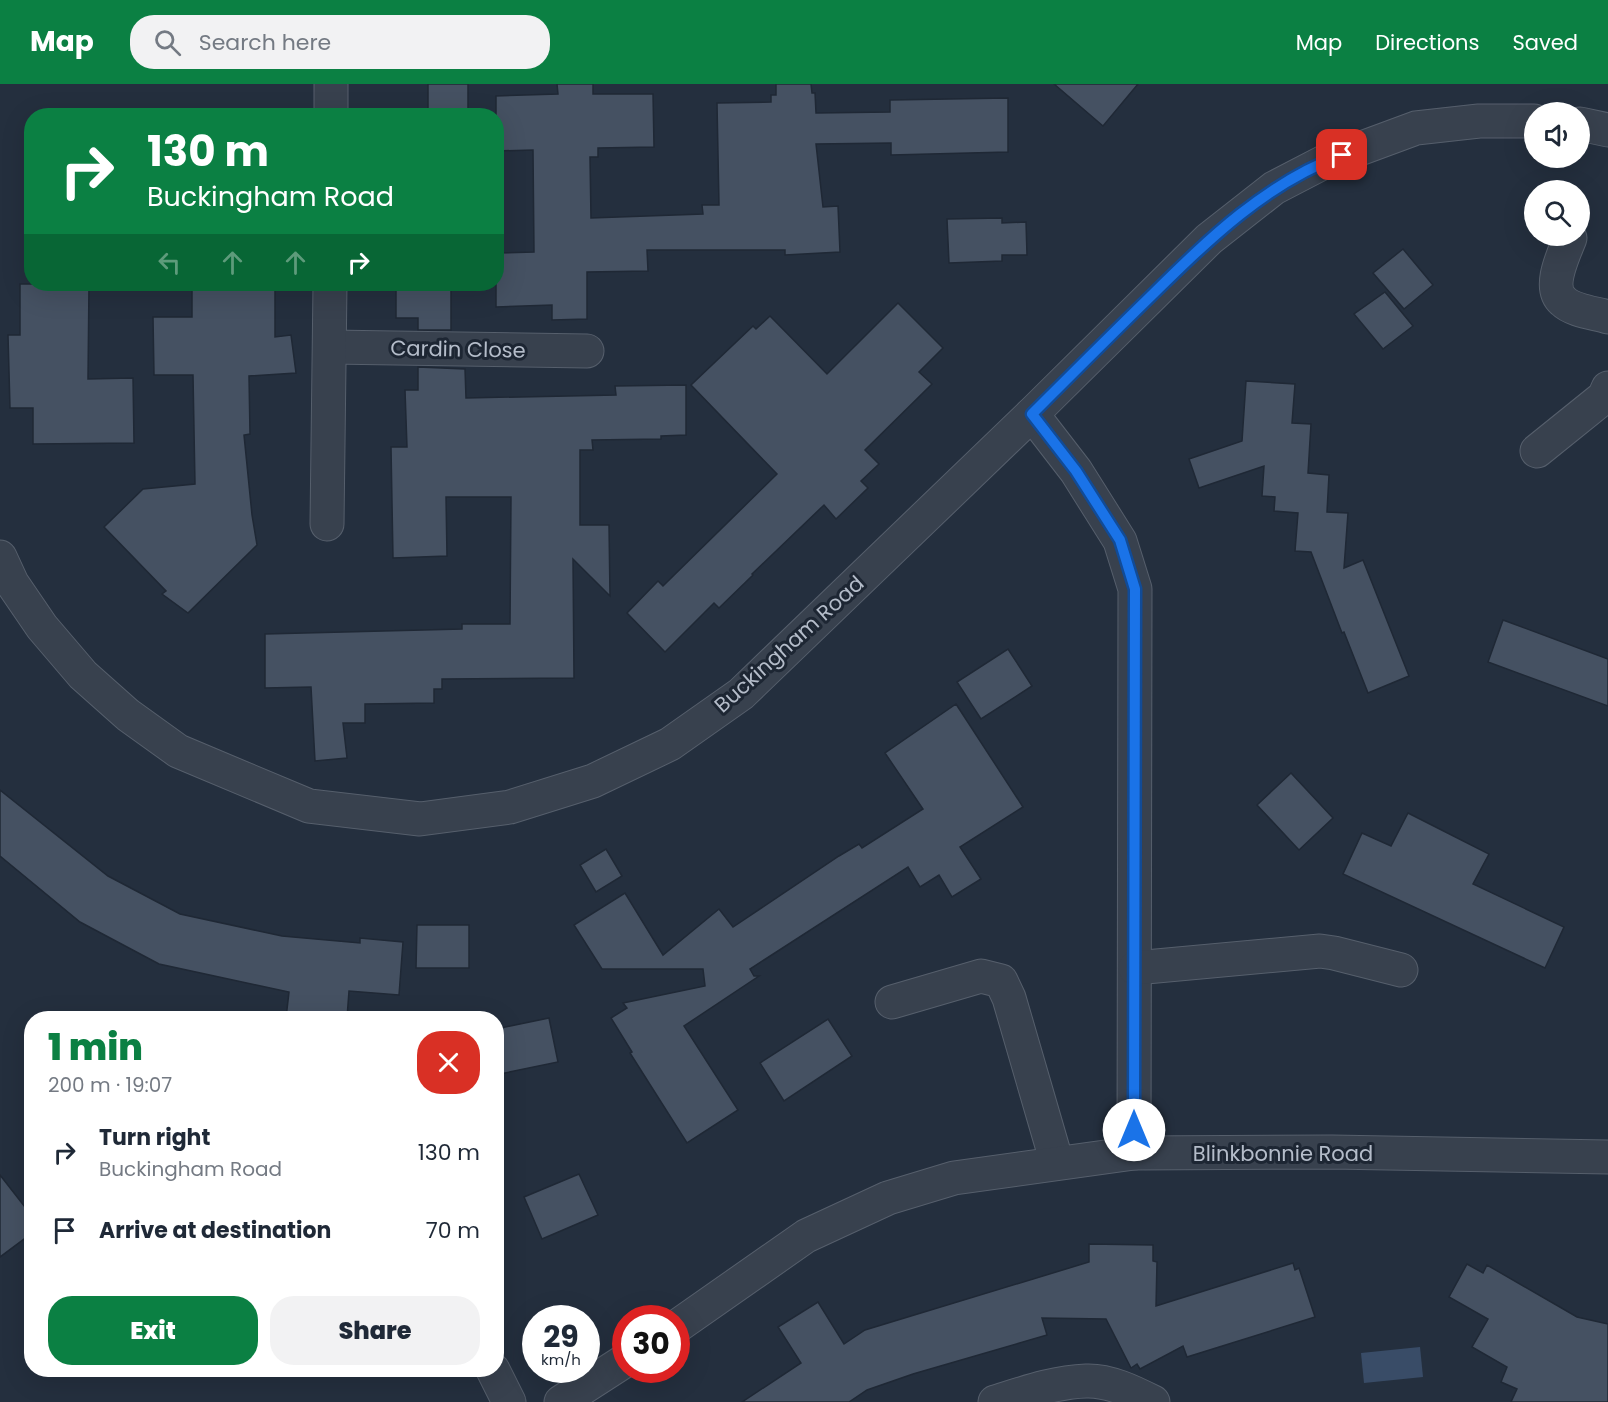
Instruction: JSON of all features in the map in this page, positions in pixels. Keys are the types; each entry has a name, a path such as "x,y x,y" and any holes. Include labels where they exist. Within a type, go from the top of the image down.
{"street":[{"path":"331,84 331,108"},
{"name":"Buckingham Road","path":"0,557 12,583 42,627 83,675 128,715 178,751 309,806 420,819 510,807 593,781 670,744 741,694 1032,414 1209,239 1274,189 1324,162 1416,128 1479,121 1524,121"},
{"path":"1590,126 1608,130"},
{"path":"1567,246 1558,270 1556,288 1559,296 1563,302 1570,305 1608,317"},
{"path":"327,524 330,291"},
{"name":"Cardin Close","path":"330,347 587,351"},
{"path":"1537,451 1604,397 1608,388"},
{"path":"1032,414 1076,471 1120,540 1135,589 1134,1153"},
{"path":"1135,968 1320,951 1401,970"},
{"path":"892,1002 981,976 1000,981 1009,998 1057,1163"},
{"name":"Blinkbonnie Road","path":"690,1317 806,1236 888,1198 954,1178 1134,1153 1332,1152 1608,1157"},
{"path":"561,1402 612,1368"},
{"path":"496,1377 509,1402"},
{"path":"995,1402 1040,1388 1087,1381 1115,1385 1153,1402"}],"water":[{"path":"1420,1347 1423,1377 1364,1383 1361,1353"}],"building":[{"path":"428,84 468,84 468,108 428,108"},
{"path":"557,84 593,84 593,94 653,94 654,147 598,148 598,157 590,157 591,218 703,214 702,205 719,205 717,103 771,102 771,95 776,95 776,84 811,84 812,93 815,93 816,113 890,112 890,100 1008,98 1008,152 891,155 891,143 816,144 823,207 838,206 840,252 785,255 785,250 647,250 648,271 587,272 587,319 552,320 552,305 496,307 496,291 504,291 504,253 534,252 533,150 504,151 504,108 496,108 496,96 558,94"},
{"path":"1054,84 1138,84 1103,126"},
{"path":"1002,218 1002,223 1026,222 1027,255 1002,255 1002,261 949,263 947,219"},
{"path":"1403,249 1433,285 1404,309 1373,273"},
{"path":"20,284 24,284 24,291 89,291 88,379 133,378 134,443 33,444 33,408 10,408 8,335 20,335"},
{"path":"192,291 275,291 275,337 291,335 296,373 249,376 250,434 244,435 257,545 188,613 162,594 166,591 104,527 143,489 195,484 193,375 154,375 153,317 192,317"},
{"path":"396,291 451,291 451,330 418,330 418,318 396,318"},
{"path":"1385,292 1413,326 1383,349 1354,314"},
{"path":"898,303 943,348 919,372 932,384 865,450 879,464 861,481 868,488 836,519 824,505 719,608 714,603 665,652 627,613 658,581 663,586 777,474 691,385 753,326 756,329 770,316 827,374"},
{"path":"418,367 465,369 466,398 616,395 615,386 686,385 686,435 661,436 661,439 592,440 593,450 580,450 580,525 609,525 610,596 573,559 574,678 442,679 442,689 434,689 434,703 365,704 365,723 343,723 347,758 315,761 311,687 265,688 265,634 462,629 462,624 510,624 511,497 446,497 447,556 393,558 391,447 407,447 405,390 418,390"},
{"path":"1246,381 1295,384 1292,423 1311,424 1308,473 1329,475 1327,512 1348,513 1344,568 1363,560 1409,676 1368,693 1311,552 1295,551 1298,513 1274,511 1275,497 1262,496 1264,466 1199,488 1189,459 1242,441"},
{"path":"1503,620 1608,659 1608,706 1488,662"},
{"path":"1008,649 1032,686 981,719 957,682"},
{"path":"956,704 1023,807 960,847 981,879 952,897 939,875 920,887 908,867 750,969 754,976 759,976 684,1026 738,1110 687,1143 630,1053 632,1052 611,1018 627,1008 623,1003 705,986 703,969 602,969 574,925 625,893 663,955 719,909 733,927 839,856 859,844 862,848 923,809 885,753"},
{"path":"1291,773 1333,818 1299,850 1257,805"},
{"path":"0,790 108,876 180,914 282,936 360,943 360,938 403,942 399,995 349,991 348,1011 287,1011 289,992 159,964 80,922 0,856"},
{"path":"1408,813 1489,854 1473,884 1564,927 1545,968 1343,874 1362,833 1391,846"},
{"path":"606,849 622,876 596,892 580,865"},
{"path":"417,925 469,925 469,968 416,968"},
{"path":"549,1018 558,1062 504,1073 504,1027"},
{"path":"828,1019 852,1056 784,1101 760,1063"},
{"path":"579,1174 598,1215 542,1239 524,1197"},
{"path":"0,1175 24,1206 24,1239 0,1257"},
{"path":"1089,1244 1153,1245 1153,1261 1157,1262 1156,1306 1293,1263 1295,1270 1299,1268 1315,1317 1187,1357 1183,1346 1140,1369 1137,1364 1131,1368 1106,1319 1042,1318 1047,1335 913,1374 867,1390 849,1402 742,1402 801,1363 778,1327 818,1302 844,1344 865,1330 1089,1262"},
{"path":"1467,1264 1483,1273 1487,1265 1577,1317 1608,1324 1608,1402 1511,1402 1517,1389 1501,1382 1507,1367 1472,1347 1488,1319 1449,1297"}],"route":[{"path":"1134,1130 1135,589 1120,540 1076,471 1032,414 1209,239 1274,189 1342,155"}]}
